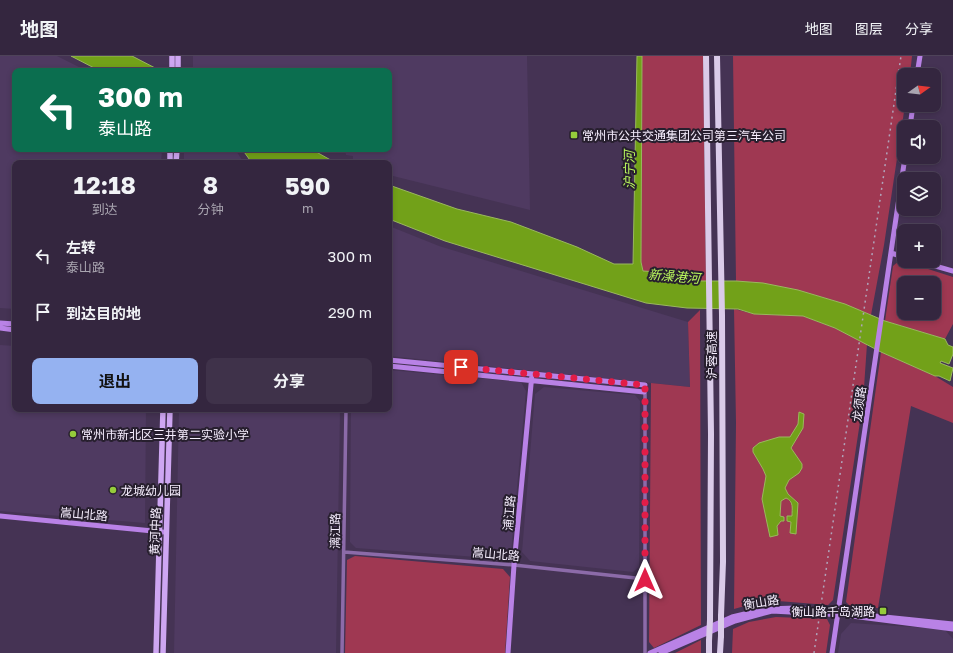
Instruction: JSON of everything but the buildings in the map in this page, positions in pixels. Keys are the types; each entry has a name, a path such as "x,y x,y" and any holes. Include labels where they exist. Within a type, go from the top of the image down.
{"highway":[{"name":"沪蓉高速","path":"706,56 711,434 709,653"},
{"name":"沪蓉高速","path":"717,56 722,315 723,562 720,653"}],"main road":[{"path":"172,56 172,68"},
{"path":"178,56 178,68"},
{"name":"黄河中路","path":"163,412 163,653"},
{"name":"黄河中路","path":"156,653 170,412"}],"street":[{"path":"918,68 920,56"},
{"name":"龙须路","path":"832,653 905,164"},
{"path":"891,253 897,255"},
{"path":"941,268 953,271"},
{"path":"0,323 12,324"},
{"path":"0,328 12,330"},
{"path":"392,360 645,385 645,580 647,652"},
{"path":"392,366 644,392"},
{"name":"浦江路","path":"508,653 514,565 532,374"},
{"name":"漓江路","path":"342,653 346,412"},
{"name":"嵩山北路","path":"0,516 163,532"},
{"name":"嵩山北路","path":"344,552 514,565 645,580"},
{"name":"衡山路","path":"647,652 732,617 765,609 797,608 953,628"},
{"name":"衡山路","path":"661,653 734,621 757,614 779,611 838,613 953,624"}],"shaded area":[{"path":"0,56 57,56 81,68 12,68 12,152 162,152 161,160 12,160 12,309 0,308"},
{"path":"193,56 527,56 530,210 392,176 392,160 353,160 353,156 346,155 346,152 392,152 392,68 193,68"},
{"path":"642,56 703,56 706,281 696,281 658,272 643,272 641,262"},
{"path":"733,56 912,56 911,68 897,68 897,112 904,112 903,120 897,120 897,158 884,245 871,315 838,302 805,292 771,285 736,281"},
{"path":"184,152 237,152 242,160 184,160"},
{"path":"392,227 439,246 688,322 690,387 392,356"},
{"path":"897,263 897,268 925,268 953,277 953,324 945,339 885,321 893,266"},
{"path":"734,309 754,314 803,316 835,328 867,344 863,402 833,600 828,605 778,601 759,602 734,609 736,423"},
{"path":"700,310 701,625 654,648 649,642 651,383 690,387 688,322"},
{"name":"常州市新北区三井第二实验小学","path":"0,345 12,346 12,412 146,412 145,523 0,511"},
{"path":"881,352 935,376 953,387 953,423 911,406 878,608 850,606 846,602"},
{"path":"392,370 521,382 526,391 511,553 504,559 356,548 350,542 351,412 392,412"},
{"path":"544,387 635,395 640,401 639,567 633,572 530,561 522,552 535,394"},
{"path":"179,412 340,412 336,653 174,653"},
{"path":"355,556 503,569 510,577 505,653 345,653 347,560"},
{"path":"776,617 827,619 830,625 826,653 732,653 733,629 749,622"},
{"path":"851,623 944,629 953,639 953,653 838,653 841,634"},
{"path":"701,640 701,653 675,653"}],"water":[{"path":"71,56 132,56 155,68 94,68"},
{"name":"新澡港河","path":"637,56 642,56 641,262 643,271 658,272 696,281 763,283 798,290 845,304 885,321 945,339 948,345 953,347 953,354 949,364 941,361 940,363 953,368 950,381 939,376 935,376 881,352 835,328 803,316 754,314 738,309 687,308 646,303 445,241 392,220 392,186 457,209 511,222 577,247 614,264 633,264"},
{"path":"244,152 316,152 331,160 250,160"},
{"path":"799,412 804,414 803,428 791,448 802,464 802,468 799,473 789,480 785,488 788,494 798,503 796,534 790,533 791,522 787,521 787,516 792,516 792,506 789,499 786,498 781,501 780,516 784,517 784,521 781,521 777,526 778,535 770,537 762,499 766,476 753,452 753,448 759,443 779,437 790,437 798,424"}],"railway":[{"path":"814,653 901,56"}],"place":[{"name":"常州市公共交通集团公司第三汽车公司","path":"574,135"},
{"name":"常州市新北区三井第二实验小学","path":"73,434"},
{"name":"龙城幼儿园","path":"113,490"},
{"name":"衡山路千岛湖路","path":"883,611"}],"route":[{"path":"461,367 645,385 645,580"}],"water label":[{"name":"沪宁河","path":"629,170"}]}
